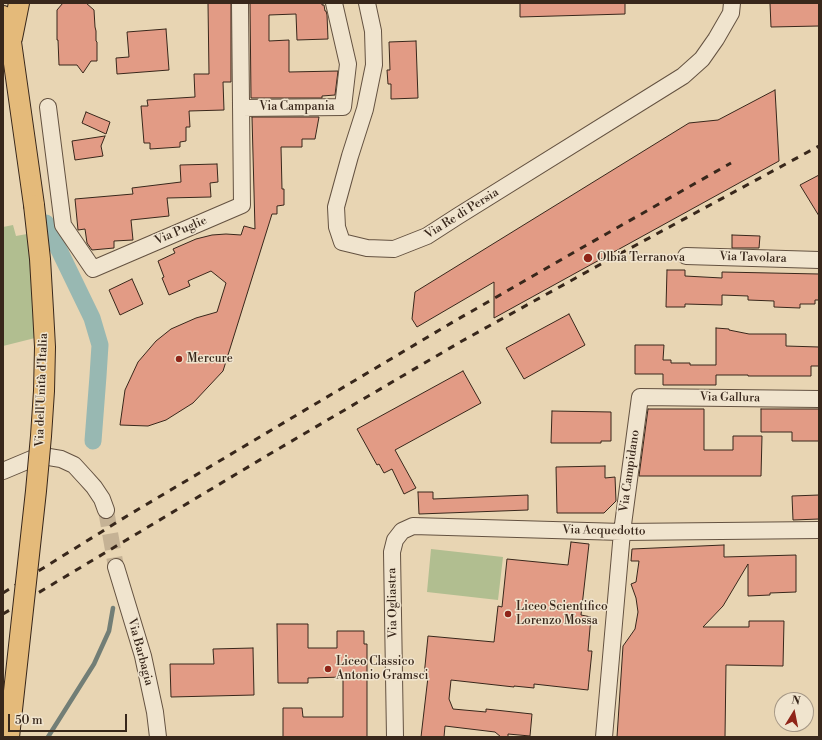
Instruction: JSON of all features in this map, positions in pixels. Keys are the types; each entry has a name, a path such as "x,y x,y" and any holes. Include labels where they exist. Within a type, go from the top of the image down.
{"main road":[{"name":"Via dell'Unità d'Italia","path":"11,42 19,3"},
{"name":"Via dell'Unità d'Italia","path":"3,16 11,42 34,206 40,259 45,347 44,392 36,491 9,737"}],"street":[{"name":"Via Puglie","path":"48,107 62,225 93,269 242,205 240,3"},
{"name":"Via Campania","path":"241,108 343,107 348,64 334,3"},
{"name":"Via Re di Persia","path":"367,3 373,31 374,65 366,109 350,156 336,207 337,227 342,242 367,248 394,250 427,236 683,76 702,59 716,39 732,13 732,3"},
{"name":"Via Tavolara","path":"686,256 819,260"},
{"name":"Via Gallura","path":"640,397 819,399"},
{"name":"Via Campidano","path":"604,737 622,532 640,397"},
{"path":"3,471 34,458 49,457 61,459 74,465 85,477 102,499 106,510"},
{"name":"Via Acquedotto","path":"395,540 402,531 413,526 622,532 819,530"},
{"name":"Via Ogliastra","path":"395,540 392,552 395,737"},
{"name":"Via Barbagia","path":"116,567 143,656 156,712 158,737"}],"green space":[{"path":"13,225 16,236 27,234 34,305 35,338 3,346 3,227"},
{"path":"431,549 503,557 498,600 427,592"}],"building":[{"path":"63,3 86,3 94,10 97,61 91,61 83,73 77,65 59,65 57,10"},
{"path":"208,3 231,3 231,82 223,82 224,110 189,111 190,127 186,127 186,141 180,142 180,147 150,149 150,143 144,143 141,106 148,106 147,100 195,97 194,74 209,74"},
{"path":"250,3 322,3 322,5 324,5 327,15 328,39 297,40 296,14 269,15 269,41 289,40 289,72 338,71 335,95 322,96 322,98 251,98"},
{"path":"520,3 625,3 625,14 520,17"},
{"path":"770,3 819,3 819,26 771,27"},
{"path":"166,29 169,70 117,74 116,58 129,57 127,32"},
{"path":"416,41 418,98 391,99 391,84 388,84 387,70 390,70 389,42"},
{"name":"Olbia Terranova","path":"775,90 779,161 494,318 494,282 417,327 412,319 415,292 689,123 718,120"},
{"path":"86,112 110,122 106,134 82,123"},
{"path":"252,117 319,117 315,139 302,139 302,147 281,147 284,205 277,206 277,214 272,214 223,371 193,403 166,420 148,426 120,425 125,390 138,362 156,341 171,329 196,318 217,312 226,283 211,271 188,281 190,286 169,295 162,278 164,277 158,261 175,253 173,249 196,239 212,235 241,235 244,226 255,229"},
{"path":"105,136 101,146 103,156 75,160 72,141"},
{"path":"217,164 218,182 210,183 211,197 167,198 169,216 131,220 133,240 114,241 114,248 92,250 87,243 85,229 78,230 75,199 133,194 132,188 181,182 180,165"},
{"path":"819,175 819,216 800,185"},
{"path":"732,235 760,236 759,248 732,248"},
{"path":"667,270 685,270 685,276 722,278 722,272 819,274 819,300 815,300 815,304 800,304 800,308 774,307 774,301 748,300 748,296 722,295 722,305 685,304 685,307 666,307"},
{"path":"132,279 143,304 120,315 109,290"},
{"path":"569,314 585,345 524,379 506,348"},
{"path":"716,328 729,329 749,334 786,334 786,346 819,347 819,366 811,366 811,376 716,375 716,385 663,385 663,374 635,374 635,345 664,345 663,360 671,360 671,363 716,365"},
{"path":"463,371 481,403 395,450 416,488 404,494 392,469 384,473 379,464 377,465 357,429"},
{"path":"648,409 704,409 704,450 733,450 733,436 762,436 761,476 639,476"},
{"path":"761,409 819,409 819,441 792,441 792,432 761,432"},
{"path":"552,411 611,412 611,441 601,441 601,443 551,443"},
{"path":"605,466 605,478 615,477 616,501 604,513 557,513 556,467"},
{"path":"418,492 433,492 433,499 528,495 528,510 419,514"},
{"path":"819,495 819,519 793,520 792,496"},
{"path":"571,542 589,544 581,615 591,617 588,651 592,651 588,690 534,684 534,688 514,687 451,680 449,699 453,709 486,712 486,709 532,714 530,736 508,734 508,737 501,737 495,732 445,726 444,737 421,737 428,677 424,676 428,636 494,642 498,606 502,607 507,559 568,565"},
{"path":"724,545 724,557 796,555 796,592 748,596 748,564 723,606 703,627 749,627 749,621 784,621 783,666 726,665 725,737 617,737 623,646 635,629 638,612 636,598 631,584 636,582 639,561 631,561 632,549"},
{"path":"277,624 308,624 308,648 337,648 337,631 364,631 364,644 367,644 367,737 283,737 283,708 302,708 303,717 343,717 343,677 308,678 308,683 278,683"},
{"path":"253,648 254,695 171,697 170,664 214,664 213,649"}],"waterway":[{"path":"46,223 92,318 100,345 93,441"},
{"path":"48,737 94,664 109,631 113,608"}],"tunnel":[{"path":"106,510 116,567"}],"railway":[{"path":"3,614 462,341 819,146"},
{"path":"3,593 127,516 453,322 731,163"}],"place":[{"name":"Olbia Terranova","path":"588,258"},
{"name":"Mercure","path":"179,359"},
{"name":"Liceo Scientifico Lorenzo Mossa","path":"508,614"},
{"name":"Liceo Classico Antonio Gramsci","path":"328,669"}]}
